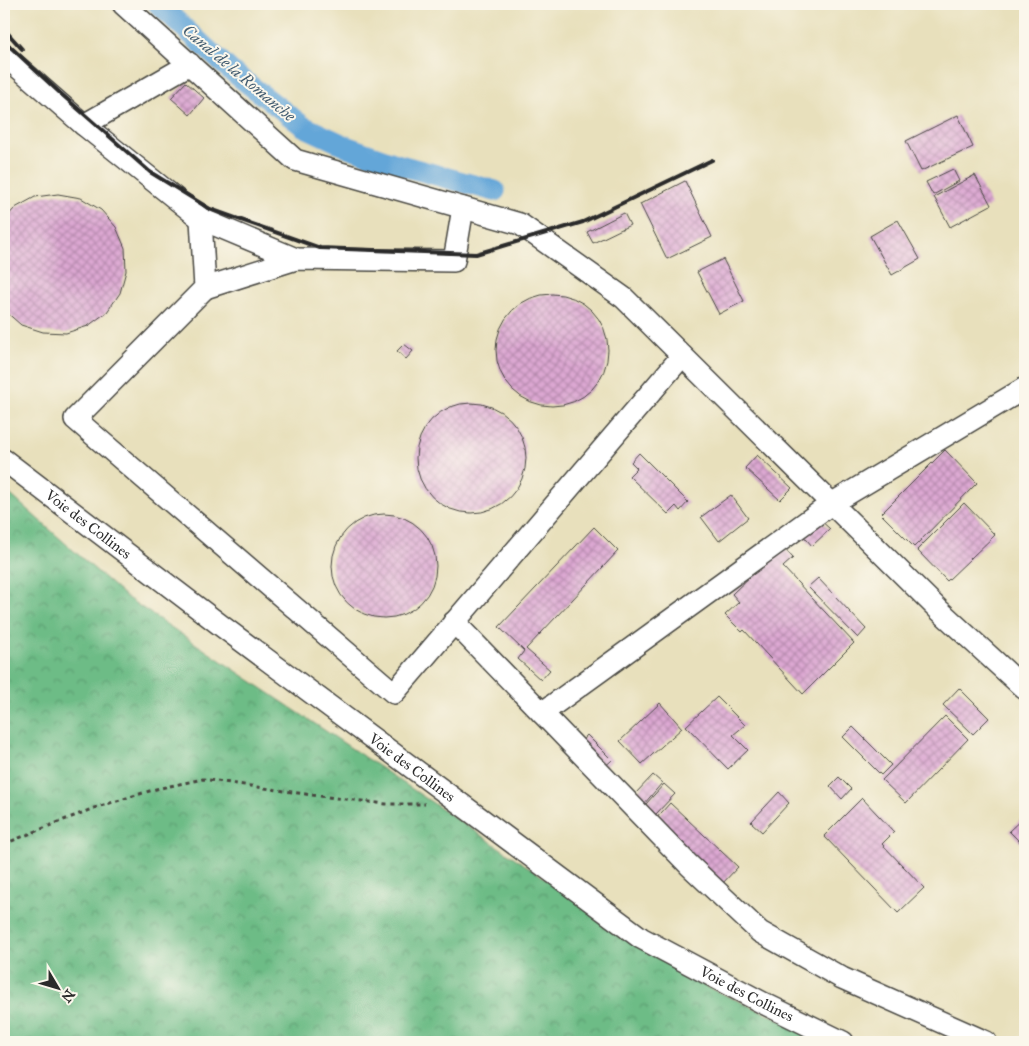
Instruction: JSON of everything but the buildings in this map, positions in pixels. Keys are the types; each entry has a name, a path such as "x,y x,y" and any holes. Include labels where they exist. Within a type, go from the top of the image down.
{"street":[{"path":"124,4 295,160 520,224 624,298 939,610 1025,689"},
{"path":"4,55 84,125 201,219 296,259"},
{"path":"84,125 190,64"},
{"path":"462,208 454,261 296,259 205,288 75,419 394,693 682,356"},
{"path":"201,219 205,288"},
{"path":"542,714 831,504 1025,388"},
{"name":"Voie des Collines","path":"4,460 223,627 641,938 764,1004 843,1042"},
{"path":"454,622 689,865 760,932 842,978 986,1042"}],"path":[{"path":"4,844 94,808 156,789 202,779 386,804 440,804 452,798"}],"green space":[{"path":"4,489 126,597 707,987 831,1042 4,1042"}],"waterway":[{"name":"Canal de la Romanche","path":"158,4 230,70 303,126 348,147 396,164 495,191"}],"railway":[{"path":"4,29 22,49"},
{"path":"4,41 150,172 210,209 320,248 476,254 583,222 712,160"}]}
